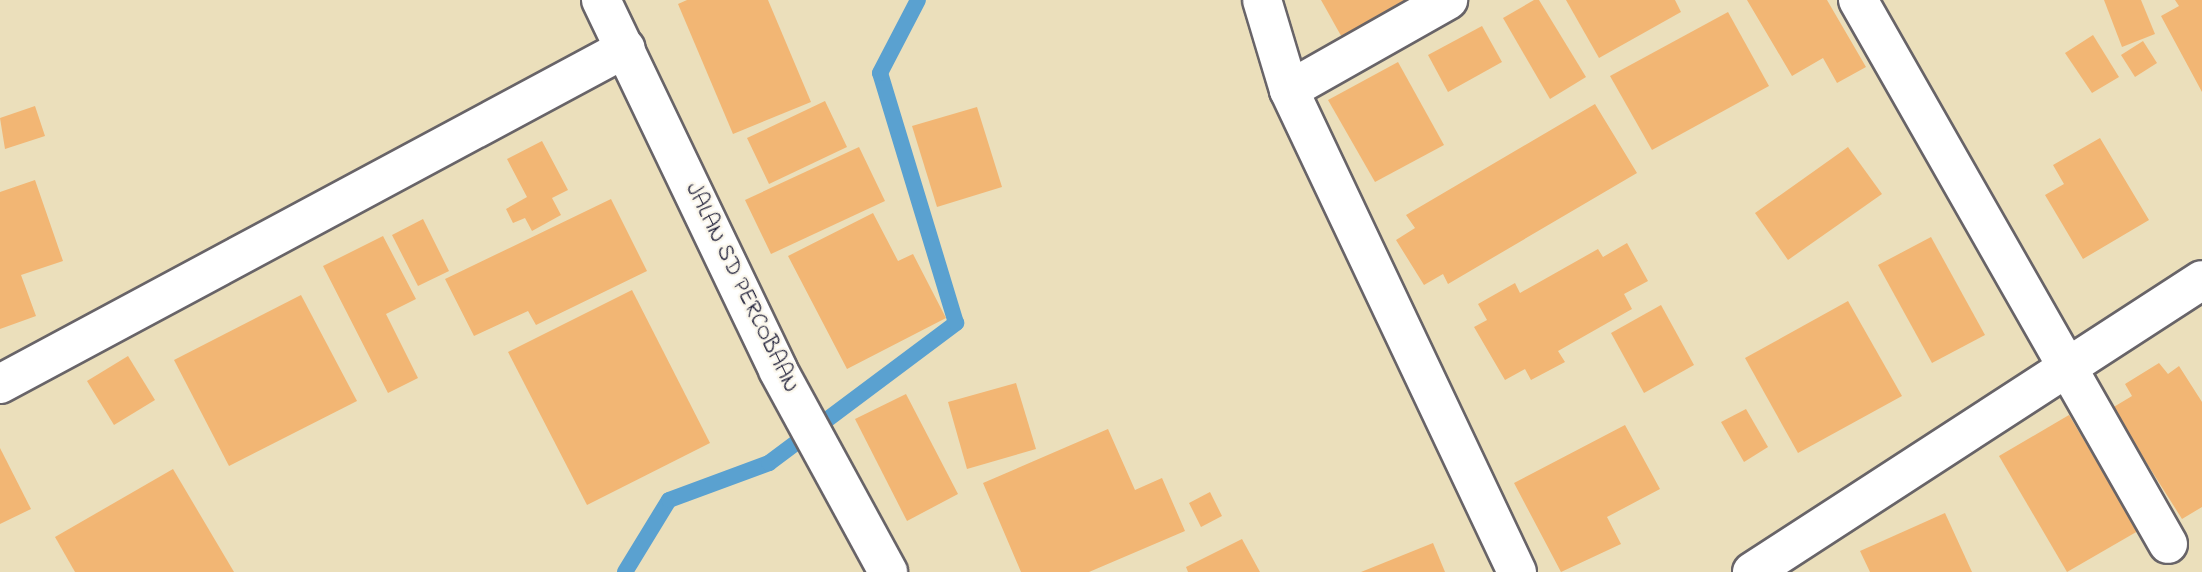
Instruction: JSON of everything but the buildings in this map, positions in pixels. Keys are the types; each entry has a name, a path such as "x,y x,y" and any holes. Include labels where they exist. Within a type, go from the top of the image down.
{"street":[{"name":"JALAN SD PERCOBAAN","path":"601,0 778,370 835,468 888,572"},
{"path":"1262,0 1289,90 1517,572"},
{"path":"1289,90 1448,0"},
{"path":"1858,0 2066,371 2168,544"},
{"path":"0,383 626,48"},
{"path":"1752,572 2066,371 2202,279"}],"waterway":[{"path":"625,572 669,500 769,463 956,323 880,73 918,0"}]}
